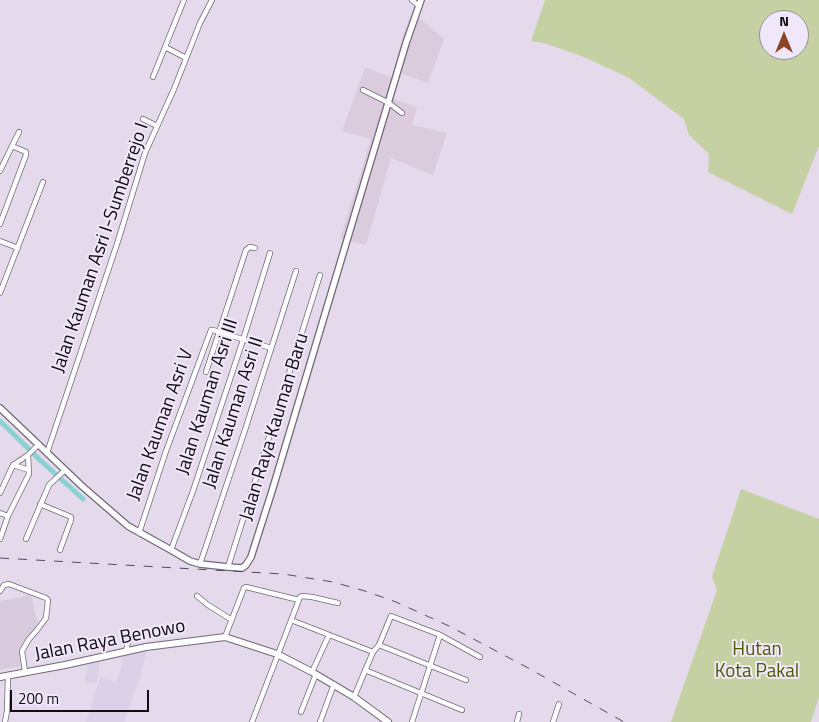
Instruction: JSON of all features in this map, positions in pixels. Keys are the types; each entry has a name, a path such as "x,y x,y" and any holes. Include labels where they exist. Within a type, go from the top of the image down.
{"main road":[{"name":"Jalan Raya Benowo","path":"0,677 152,646 225,637"},
{"path":"225,637 278,654 334,684 388,722"}],"street":[{"path":"153,77 184,0"},
{"name":"Jalan Kauman Asri I-Sumberrejo I","path":"48,453 145,153 174,89 200,23 212,0"},
{"path":"412,0 420,3"},
{"name":"Jalan Raya Kauman Baru","path":"0,408 48,453 64,472 128,526 139,533 185,559 200,564 242,568 248,563 272,491 406,43 420,3"},
{"path":"166,47 186,58"},
{"path":"363,90 389,102 402,113"},
{"path":"143,119 157,126"},
{"path":"0,170 19,132"},
{"path":"0,224 26,154 26,152 12,146"},
{"path":"0,293 43,182"},
{"path":"0,240 18,248"},
{"path":"206,372 246,250 250,247 255,248"},
{"name":"Jalan Kauman Asri III","path":"171,550 244,340 270,254"},
{"name":"Jalan Kauman Asri II","path":"200,564 296,272"},
{"path":"228,567 320,275"},
{"name":"Jalan Kauman Asri V","path":"139,533 210,330 220,332"},
{"path":"220,332 271,348"},
{"path":"0,493 13,465 28,455 39,444"},
{"path":"0,539 8,516 29,474 28,455"},
{"path":"13,465 29,470"},
{"path":"26,539 50,485 64,472"},
{"path":"40,504 71,518 60,550"},
{"path":"0,513 8,516"},
{"path":"0,591 4,585 10,584 48,600 46,618 22,652 25,672"},
{"path":"225,637 243,589 246,587 299,600"},
{"path":"197,596 232,620"},
{"path":"252,722 300,597 338,603"},
{"path":"354,697 373,652 380,645 392,616 438,634 480,656"},
{"path":"290,620 373,652"},
{"path":"126,651 130,633"},
{"path":"301,712 329,635"},
{"path":"412,722 440,635"},
{"path":"380,645 466,680"},
{"path":"365,670 462,710"},
{"path":"6,717 8,675"},
{"path":"320,722 334,684"},
{"path":"553,722 559,704"},
{"path":"517,722 519,714"}],"shaded area":[{"path":"412,12 444,39 428,83 400,73 393,99 417,107 412,125 447,133 433,175 391,158 366,245 340,239 371,139 342,131 365,68 392,77 404,32"},
{"path":"31,595 38,625 28,638 21,652 20,666 0,670 0,601"},
{"path":"147,649 141,674 124,722 86,722 100,677 117,682 122,662 121,653"},
{"path":"100,660 97,683 85,682 88,662"}],"green space":[{"path":"545,0 819,0 819,146 792,214 708,172 709,154 689,135 684,119 629,78 584,57 544,43 531,41"},
{"name":"Hutan Kota Pakal","path":"741,489 819,519 819,697 811,722 671,722 717,590 712,577"}],"waterway":[{"path":"0,421 83,499"}],"railway":[{"path":"0,558 283,574 333,582 396,602 449,626 624,722"}]}
